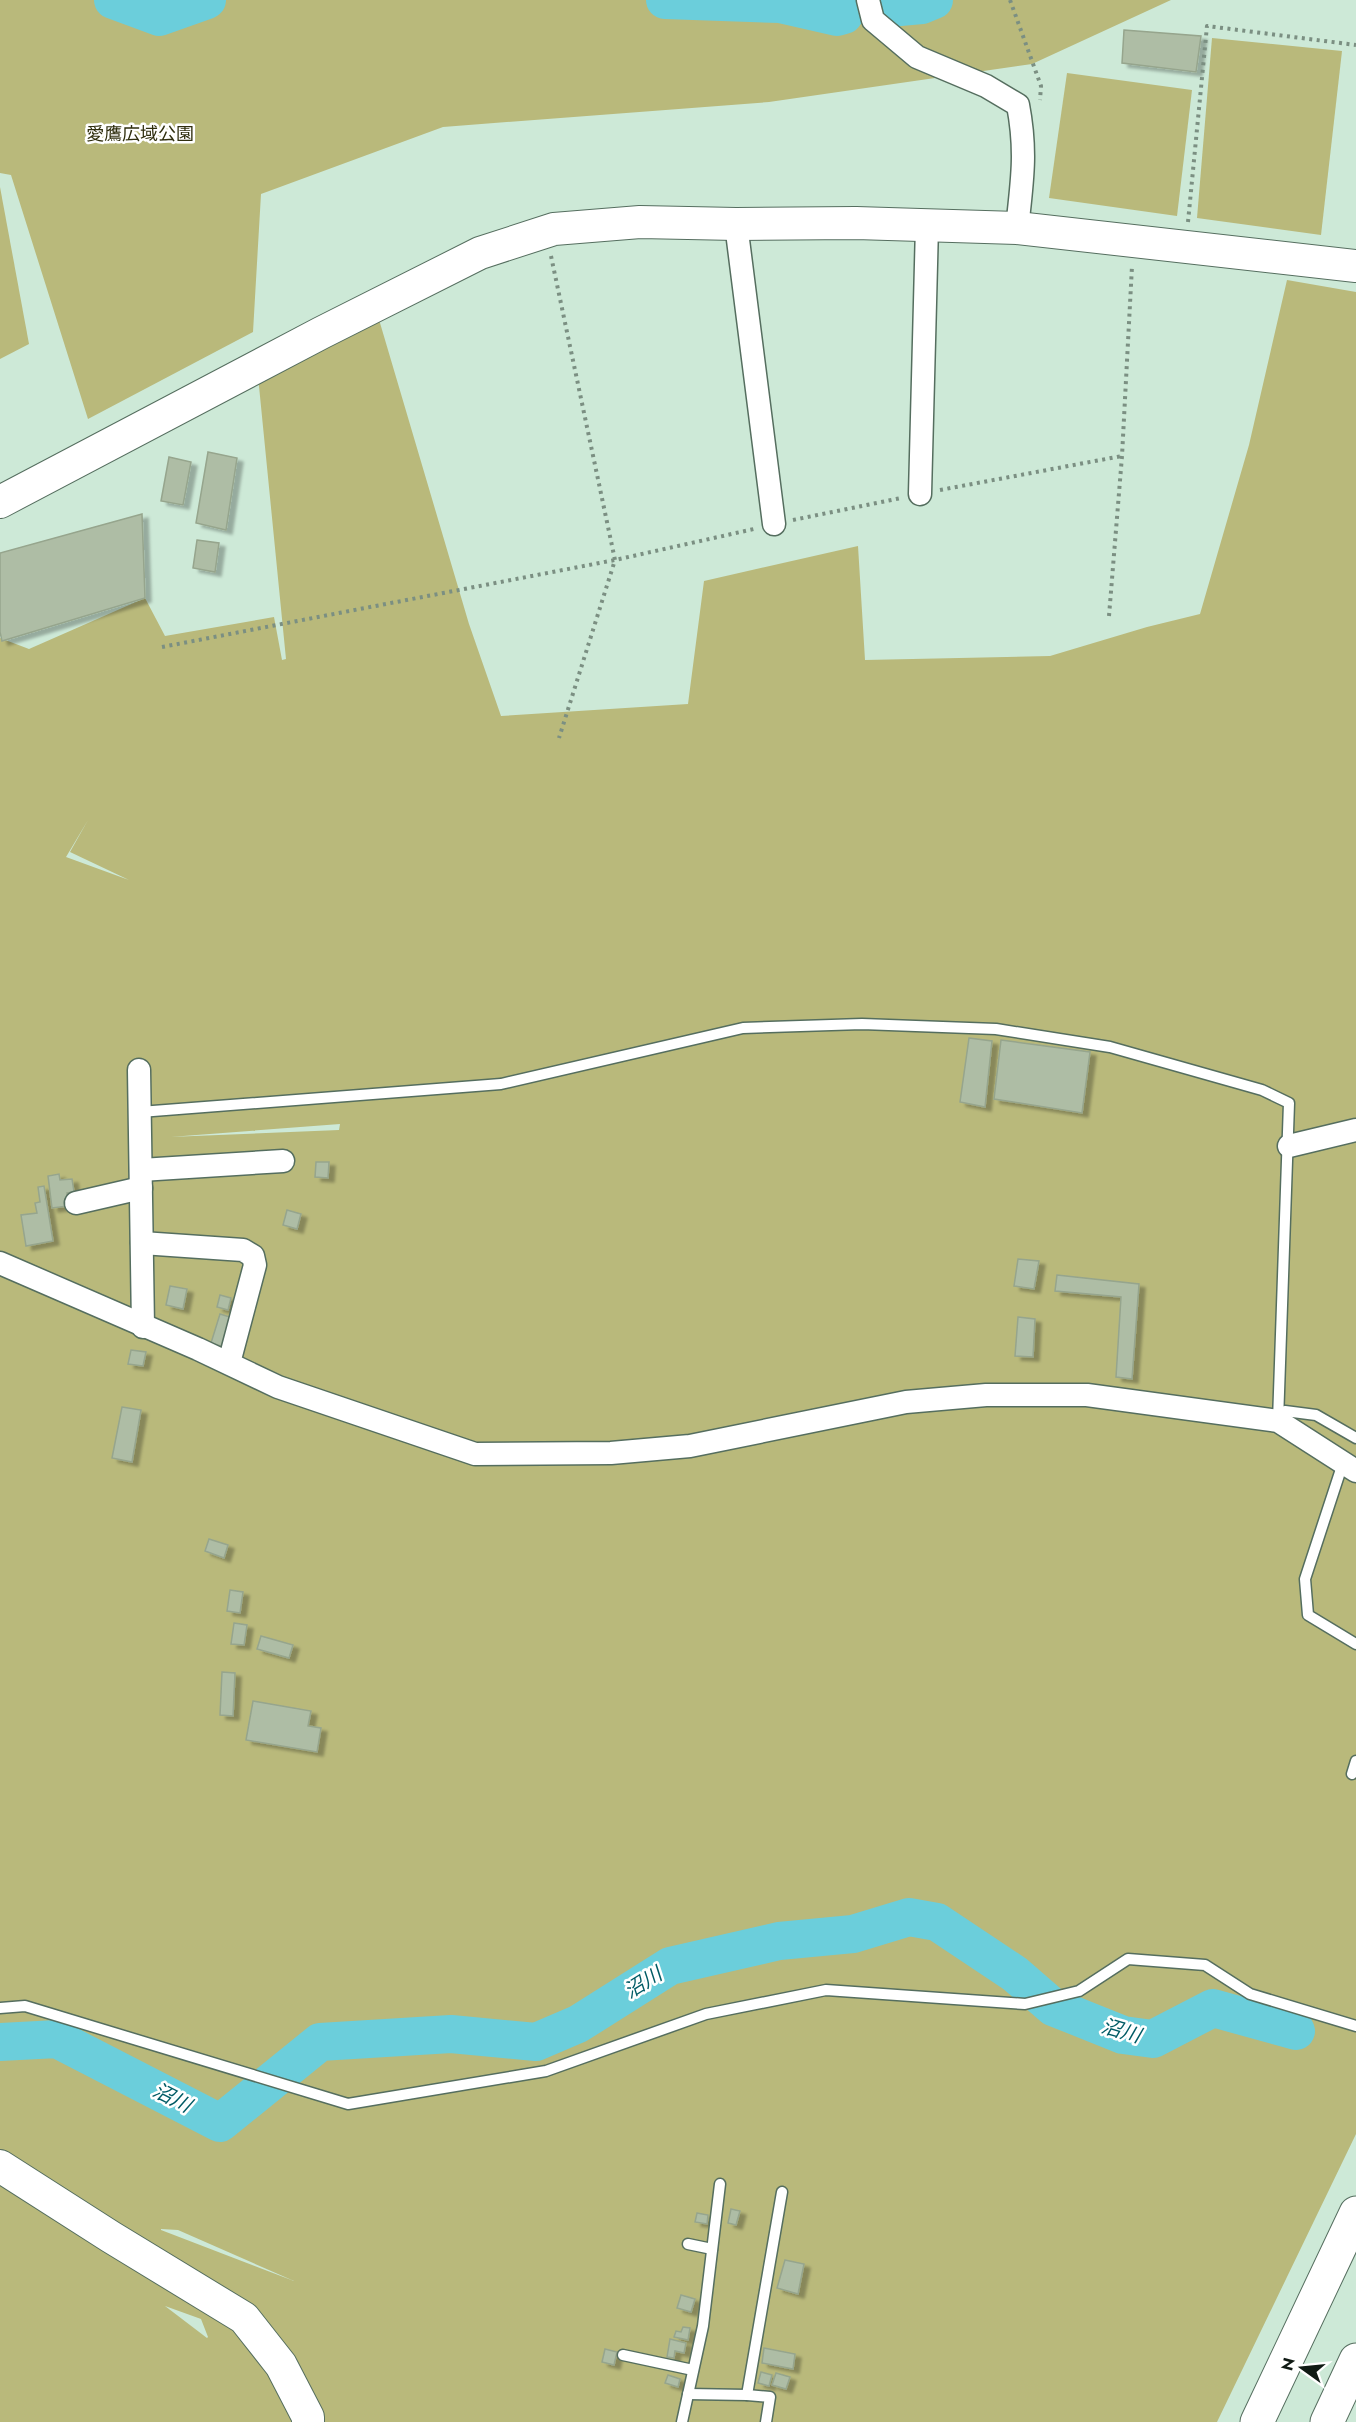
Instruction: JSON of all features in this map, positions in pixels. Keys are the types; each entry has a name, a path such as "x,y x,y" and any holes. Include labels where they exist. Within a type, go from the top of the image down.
{"highway":[{"path":"1257,2422 1356,2213"},
{"path":"1327,2422 1356,2360"}],"street":[{"path":"868,0 873,20 917,57 986,86 1018,105 1023,134 1024,168 1017,228"},
{"path":"0,502 480,252 554,229 640,222 856,223 1017,228 1356,266"},
{"path":"736,224 774,524"},
{"path":"920,494 927,226"},
{"path":"139,1070 143,1327"},
{"path":"1289,1146 1356,1130"},
{"path":"76,1203 141,1179 283,1161"},
{"path":"142,1243 243,1250 253,1256 255,1265 229,1363"},
{"path":"0,1263 229,1363 278,1387 476,1454 611,1454 690,1446 906,1402 986,1395 1087,1395 1278,1421 1350,1467"},
{"path":"0,2166 244,2318 281,2365 308,2417 308,2422"}],"lane":[{"path":"140,1112 501,1084 743,1028 862,1024 996,1029 1110,1047 1252,1087 1289,1103 1278,1421"},
{"path":"1278,1421 1285,1411 1316,1415 1356,1438"},
{"path":"1350,1467 1305,1579 1305,1588 1308,1616 1356,1644"},
{"path":"1352,1774 1356,1761"},
{"path":"0,2008 25,2006 348,2104 546,2071 706,2014 826,1990 1025,2004 1079,1991 1128,1959 1205,1965 1250,1994 1356,2026"},
{"path":"682,2422 703,2326 720,2184"},
{"path":"747,2395 782,2192"},
{"path":"688,2244 712,2249"},
{"path":"623,2355 693,2370"},
{"path":"688,2394 770,2397 766,2422"}],"path":[{"path":"1010,0 1013,8"},
{"path":"1187,224 1207,26 1356,45"},
{"path":"546,231 615,560 559,738"},
{"path":"1109,616 1122,456 1134,241"},
{"path":"162,647 615,560 920,494 1122,456"}],"green space":[{"name":"愛鷹広域公園","path":"0,0 1171,0 1032,64 769,102 443,127 261,194 253,332 88,419 11,175 0,173"},
{"path":"1212,38 1342,51 1321,235 1197,218"},
{"path":"1067,73 1192,90 1177,216 1049,198"},
{"path":"0,187 29,344 0,359"},
{"path":"1287,280 1356,292 1356,2134 1217,2422 0,2422 0,638 29,649 145,598 165,636 274,617 282,660 286,659 257,366 375,306 469,624 501,716 688,704 704,581 858,546 865,660 1050,656 1200,614 1249,445","holes":["88,820 70,852 129,880 66,857","340,1124 339,1130 171,1137","161,2230 178,2230 294,2281","165,2306 201,2319 207,2338"]}],"building":[{"path":"1124,30 1201,36 1196,72 1122,63"},
{"path":"208,452 237,458 226,530 196,523"},
{"path":"169,457 191,462 183,505 161,501"},
{"path":"142,514 145,598 2,641 0,553"},
{"path":"197,540 219,543 215,572 193,568"},
{"path":"969,1038 992,1041 985,1107 960,1102"},
{"path":"1001,1040 1090,1052 1082,1113 994,1099"},
{"path":"316,1162 329,1162 328,1178 315,1177"},
{"path":"59,1174 60,1180 72,1179 74,1192 67,1193 68,1206 52,1208 48,1176"},
{"path":"44,1186 53,1241 26,1246 21,1215 37,1213 35,1203 40,1202 38,1187"},
{"path":"287,1210 301,1214 297,1229 283,1225"},
{"path":"1018,1259 1039,1261 1034,1289 1014,1286"},
{"path":"1057,1275 1139,1284 1132,1379 1116,1377 1121,1297 1055,1291"},
{"path":"170,1286 187,1289 183,1309 166,1305"},
{"path":"220,1295 231,1298 228,1310 217,1307"},
{"path":"220,1314 233,1318 226,1339 221,1346 211,1343"},
{"path":"1018,1317 1035,1319 1033,1357 1015,1356"},
{"path":"131,1350 146,1352 143,1366 128,1364"},
{"path":"122,1407 141,1410 132,1462 112,1458"},
{"path":"209,1539 228,1545 224,1558 205,1551"},
{"path":"230,1590 243,1592 240,1613 227,1611"},
{"path":"234,1623 247,1625 244,1645 231,1644"},
{"path":"261,1636 293,1645 289,1658 257,1649"},
{"path":"222,1672 235,1673 233,1716 220,1715"},
{"path":"253,1701 311,1711 308,1726 321,1728 317,1752 246,1740"},
{"path":"731,2209 740,2211 736,2225 728,2223"},
{"path":"697,2213 708,2215 707,2224 695,2222"},
{"path":"785,2260 804,2264 798,2294 777,2288"},
{"path":"681,2295 695,2299 691,2312 677,2308"},
{"path":"683,2327 690,2328 688,2340 674,2337 676,2331 681,2332"},
{"path":"670,2339 686,2343 684,2353 675,2351 674,2358 667,2357"},
{"path":"764,2348 795,2354 793,2369 762,2363"},
{"path":"605,2349 617,2352 614,2365 602,2362"},
{"path":"761,2372 772,2375 769,2386 758,2383"},
{"path":"776,2373 790,2377 786,2389 772,2385"},
{"path":"668,2375 680,2379 678,2387 665,2383"}],"waterway":[{"path":"113,0 159,17 207,0"},
{"path":"665,0 780,4 837,17 844,15"},
{"path":"878,9 922,5 934,0"},
{"name":"沼川","path":"0,2042 57,2039 220,2123 320,2042 451,2034 536,2042 578,2024 670,1966 779,1941 853,1934 909,1917 937,1922 1015,1974 1053,2007 1123,2035 1153,2039 1213,2008 1296,2031"}]}
